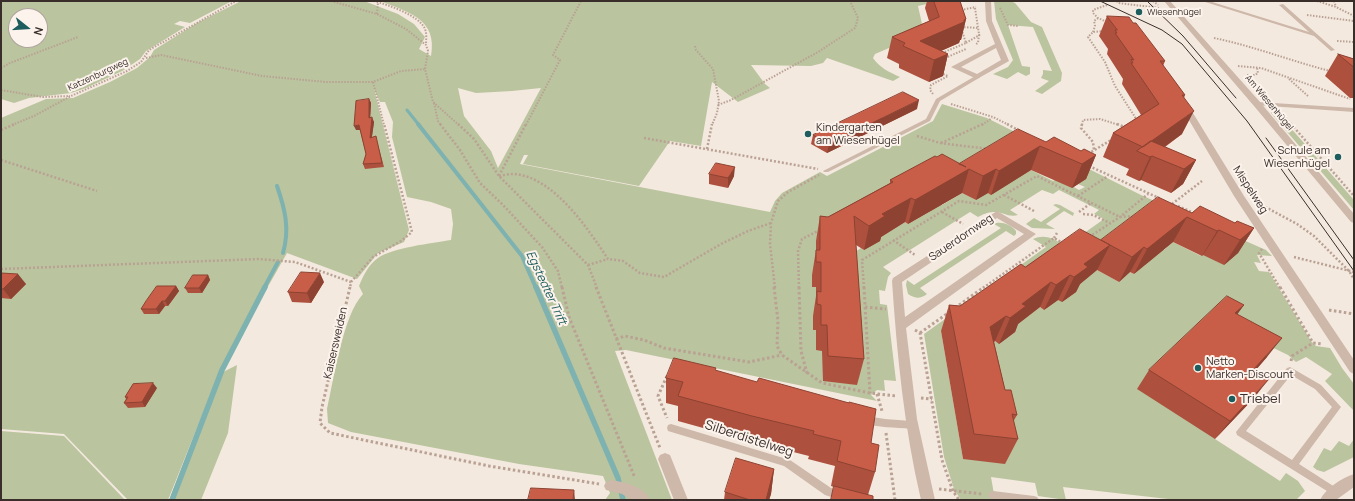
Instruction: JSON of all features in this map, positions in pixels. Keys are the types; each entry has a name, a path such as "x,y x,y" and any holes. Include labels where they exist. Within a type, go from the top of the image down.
{"street":[{"name":"Am Wiesenhügel","path":"1167,1 1257,104 1354,220"},
{"path":"988,2 989,21 999,44 1005,61 978,77 955,67 999,44"},
{"name":"Mispelweg","path":"1179,98 1238,196 1354,369"},
{"name":"Sauerdornweg","path":"902,325 1031,234 997,214 896,281 902,325 911,426 927,494"},
{"path":"665,459 682,500"},
{"path":"1331,496 1354,480"},
{"path":"611,486 625,488 643,500"}],"lane":[{"path":"1204,1 1316,35"},
{"path":"1281,5 1333,50"},
{"path":"1267,20 1300,22"},
{"path":"826,171 928,120 938,100 978,77"},
{"path":"1257,104 1354,110"},
{"path":"1293,465 1336,407 1318,387 1290,370 1240,432 1293,465 1331,496"},
{"path":"863,419 885,424 911,426"},
{"name":"Silberdistelweg","path":"671,428 787,462 828,492 859,500"},
{"path":"988,495 1034,500"}],"path":[{"name":"Katzenburgweg","path":"1,130 34,116 71,96 127,71 146,58 149,50 236,1"},
{"path":"331,1 377,14 406,29 426,45"},
{"path":"374,1 410,16 420,22 427,37 426,45 428,51 425,69 438,121 460,150 480,183 504,205 542,247 558,271 569,317 643,500"},
{"path":"499,176 560,60 553,56 581,1"},
{"path":"718,105 731,100 818,52 855,28 858,18 850,1"},
{"path":"1117,1 1118,3 1187,9"},
{"path":"1317,1 1336,7 1354,16"},
{"path":"1334,1 1336,7"},
{"path":"377,14 378,2"},
{"path":"957,11 982,6 983,2 998,4 1008,25 1018,26"},
{"path":"1107,5 1093,10 1093,13 1098,18 1112,24"},
{"path":"941,61 978,43 981,34 975,18 975,8"},
{"path":"1098,18 1094,21 1095,26 1093,32 1088,37 1105,62 1115,86 1135,117 1135,125"},
{"path":"959,22 966,43"},
{"path":"960,27 979,28"},
{"path":"1093,32 1110,31"},
{"path":"938,55 966,43 981,34"},
{"path":"1,68 10,63 78,37"},
{"path":"1214,38 1234,42 1295,62 1336,72"},
{"path":"695,46 696,50 713,69 719,101 712,123 707,149"},
{"path":"146,58 161,55 262,76 326,82 373,82 401,71 425,69"},
{"path":"1238,66 1257,68 1287,77 1354,101"},
{"path":"1247,75 1255,75 1258,73 1257,68"},
{"path":"941,73 948,76 931,85 930,90 938,100 993,117 1025,134"},
{"path":"1287,77 1314,103 1317,103 1322,108"},
{"path":"1,269 259,259 294,262 350,282 370,258 382,250 403,240 412,232 373,82"},
{"path":"1,90 43,98 71,96"},
{"path":"433,102 474,139 499,176 588,265 616,339 665,459"},
{"path":"940,143 982,125 993,117"},
{"path":"1094,150 1093,142 1081,128 1083,120 1096,118 1108,120 1131,129"},
{"path":"906,132 940,143 991,149 987,152"},
{"path":"644,138 826,171"},
{"path":"1082,157 1113,139"},
{"path":"1,160 97,191"},
{"path":"1083,164 1160,199"},
{"path":"826,171 788,192 778,201 771,223 770,244 778,321 778,346 782,355 822,383 877,394 932,399"},
{"path":"499,176 513,174 529,178 552,192 582,221 608,258"},
{"path":"1078,196 1108,175"},
{"path":"1172,204 1202,181"},
{"path":"1086,240 1120,217 1148,194"},
{"path":"1004,195 1034,211"},
{"path":"1238,196 1248,198 1297,224 1314,236 1349,271 1354,278"},
{"path":"1166,201 1201,216"},
{"path":"1079,212 1091,203"},
{"path":"941,211 973,230"},
{"path":"1083,214 1093,215 1110,223"},
{"path":"1120,217 1139,216"},
{"path":"588,265 608,258 623,261 640,273 664,277 721,244 748,231 771,223"},
{"path":"807,373 801,351 798,251 802,239 826,226"},
{"path":"920,333 1054,238 1057,233"},
{"path":"1054,238 1067,245"},
{"path":"893,240 908,250"},
{"path":"1313,343 1259,253 1272,246 1354,272"},
{"name":"Kaisersweiden","path":"350,282 320,423 330,433 489,466 611,486"},
{"path":"865,307 886,309"},
{"path":"1313,308 1354,314"},
{"path":"902,325 920,333"},
{"path":"920,333 942,460 953,491 959,500"},
{"path":"616,339 625,336 644,340 664,348 749,362 782,355"},
{"path":"1290,370 1292,356 1313,343 1338,346"},
{"path":"670,368 658,396 671,428"},
{"path":"877,394 885,424 895,500"},
{"path":"927,494 953,491 988,495"}],"green space":[{"path":"1,1 232,1 190,23 180,21 174,24 185,27 146,51 140,59 122,71 86,88 71,93 29,98 14,103 1,99"},
{"path":"241,1 364,1 398,14 414,24 425,37 419,49 431,56 432,43 430,33 425,25 410,13 380,1 926,1 927,4 918,6 924,33 875,54 873,58 882,67 900,77 893,81 827,58 823,63 811,66 751,65 765,84 770,88 738,102 712,82 701,146 670,141 639,186 523,164 528,155 524,155 520,164 770,212 775,201 782,193 820,172 827,176 933,121 942,104 987,118 1141,195 1266,250 1272,256 1257,255 1261,263 1254,262 1259,271 1269,272 1311,341 1316,346 1330,348 1354,384 1354,411 1325,381 1332,374 1306,357 1296,362 1288,355 1228,326 1215,439 1280,481 1286,473 1298,481 1305,491 1296,500 1177,500 1063,487 1066,500 1038,496 1035,483 991,477 995,500 961,500 954,489 944,457 924,334 1046,247 1033,239 1038,237 1046,237 1066,246 1104,219 1094,214 1099,210 1059,190 1053,194 1042,190 1010,210 1018,215 1013,216 992,212 978,217 970,212 883,267 891,273 888,277 885,291 879,290 880,304 887,305 896,381 884,380 885,391 877,390 871,395 877,401 626,350 615,351 672,500 605,500 610,493 603,476 519,464 351,432 328,423 327,409 336,365 345,332 356,304 363,294 359,286 362,278 372,264 384,254 413,246 451,240 453,224 451,209 431,202 407,197 392,137 393,122 385,102 380,102 374,89 409,230 404,242 378,253 357,279 287,253 219,373 168,500 128,500 64,434 1,429 1,118 46,99 73,98 110,82 137,68 150,57 154,50 197,23","holes":["458,88 476,93 541,88 498,168 491,151 464,116","1045,161 1085,179 1078,184 1085,187 1079,190 1058,178 1053,181 1031,170 1022,175 1019,174 976,200 962,193 942,205 938,203 929,212 908,224 905,222 877,239 864,250 861,248 847,257 816,350 816,330 813,329 816,317 816,287 812,287 813,275 816,275 935,178","1186,231 1201,256 1173,242 1164,250 1160,248 1145,265 1134,274 1130,272 1119,282 1097,270 1044,310 1040,307 1011,329 1015,332 999,343 995,341 980,352 963,459 941,331"]},
{"path":"994,1 1010,1 1015,3 1031,22 1042,27 1062,73 1061,81 1042,94 1035,91 1049,81 1041,78 1043,70 1052,71 1033,27 1008,25 1022,66 1030,67 1030,74 1026,76 1018,72 1007,79 993,74 1008,67 1013,60 996,19"},
{"path":"1272,109 1274,109 1354,200 1354,210 1271,113"},
{"path":"1056,204 1074,213 1073,216 1064,211 1046,224 1055,229 1032,228 1026,224 1034,218 1041,222 1060,209 1053,205"},
{"path":"1002,223 1012,227 1016,231 1016,234 1014,236 1006,231 920,288 927,294 925,296 918,298 908,294 906,285 907,280 914,285 1001,228 994,224"},
{"path":"237,365 228,433 201,500 169,500 219,374"},
{"path":"1,431 64,436 125,500 1,500"},
{"path":"1354,439 1354,457 1324,472 1313,467 1324,448 1331,451 1339,441 1349,446"}],"building":[{"path":"934,1 960,1 966,19 964,22 920,41 948,54 934,60 903,46 905,43 892,37 939,17"},
{"path":"1107,16 1129,17 1133,23 1136,23 1165,61 1160,61 1185,95 1182,95 1194,111 1143,147 1113,133 1159,104 1131,63 1133,63 1131,59 1134,60 1115,33 1117,33 1115,30 1117,30"},
{"path":"1338,54 1354,59 1354,67"},
{"path":"903,92 919,100 829,144 813,135"},
{"path":"369,99 369,118 372,117 370,138 376,136 382,163 363,164 366,154 359,125 354,126 356,101"},
{"path":"1018,129 1046,142 1054,137 1081,151 1084,149 1096,155 1082,164 1040,146 999,171 996,169 983,176 969,169 915,200 911,198 882,214 885,216 869,226 854,216 864,359 828,356 827,325 821,325 821,305 817,304 817,291 821,292 821,262 816,262 816,250 820,250 820,216 828,217 893,182 890,180 935,156 937,157 942,154 960,164"},
{"path":"1151,141 1196,160 1184,169 1137,151"},
{"path":"716,163 735,167 728,178 709,174"},
{"path":"1158,197 1192,213 1200,206 1235,223 1237,221 1254,228 1240,240 1187,217 1147,249 1144,247 1132,257 1101,240"},
{"path":"1080,229 1110,245 1084,264 1088,267 1074,277 1070,275 1056,285 1051,282 1022,304 1026,306 1010,318 1006,316 990,327 1005,390 1011,390 1017,415 1012,414 1018,439 974,434 949,305 960,306 1021,264 1025,267"},
{"path":"301,272 320,273 307,293 288,292"},
{"path":"1,273 18,274 3,289 1,289"},
{"path":"193,275 208,275 199,288 185,288"},
{"path":"157,286 176,286 165,301 162,301 156,309 141,309 146,301"},
{"path":"1227,296 1244,305 1235,313 1282,338 1253,370 1269,379 1230,421 1149,370"},
{"path":"674,358 716,368 715,370 757,382 759,378 876,409 871,443 879,445 875,472 837,461 841,441 813,434 814,431 678,396 683,382 666,378"},
{"path":"153,383 142,402 124,403 128,397 125,397 133,384"},
{"path":"736,458 774,469 766,500 750,500 725,492"},
{"path":"834,486 873,496 873,500 831,500"},
{"path":"531,488 574,490 573,500 528,500"}],"waterway":[{"name":"Egstedter Trift","path":"407,110 419,125"},
{"name":"Egstedter Trift","path":"418,124 522,256 536,288"},
{"path":"277,186 286,219 286,236 283,253"},
{"path":"264,288 278,262"},
{"path":"172,500 222,370 265,287"},
{"name":"Egstedter Trift","path":"536,287 618,478 623,500"}],"tram line":[{"path":"1100,1 1162,30 1182,44 1247,121 1354,271"},
{"path":"1147,1 1183,36 1236,98"},
{"path":"1266,138 1354,260"}],"place":[{"name":"Wiesenhügel","path":"1139,12"},
{"name":"Kindergarten am Wiesenhügel","path":"808,134"},
{"name":"Schule am Wiesenhügel","path":"1338,157"},
{"name":"Netto Marken-Discount","path":"1198,368"},
{"name":"Triebel","path":"1232,399"}]}
